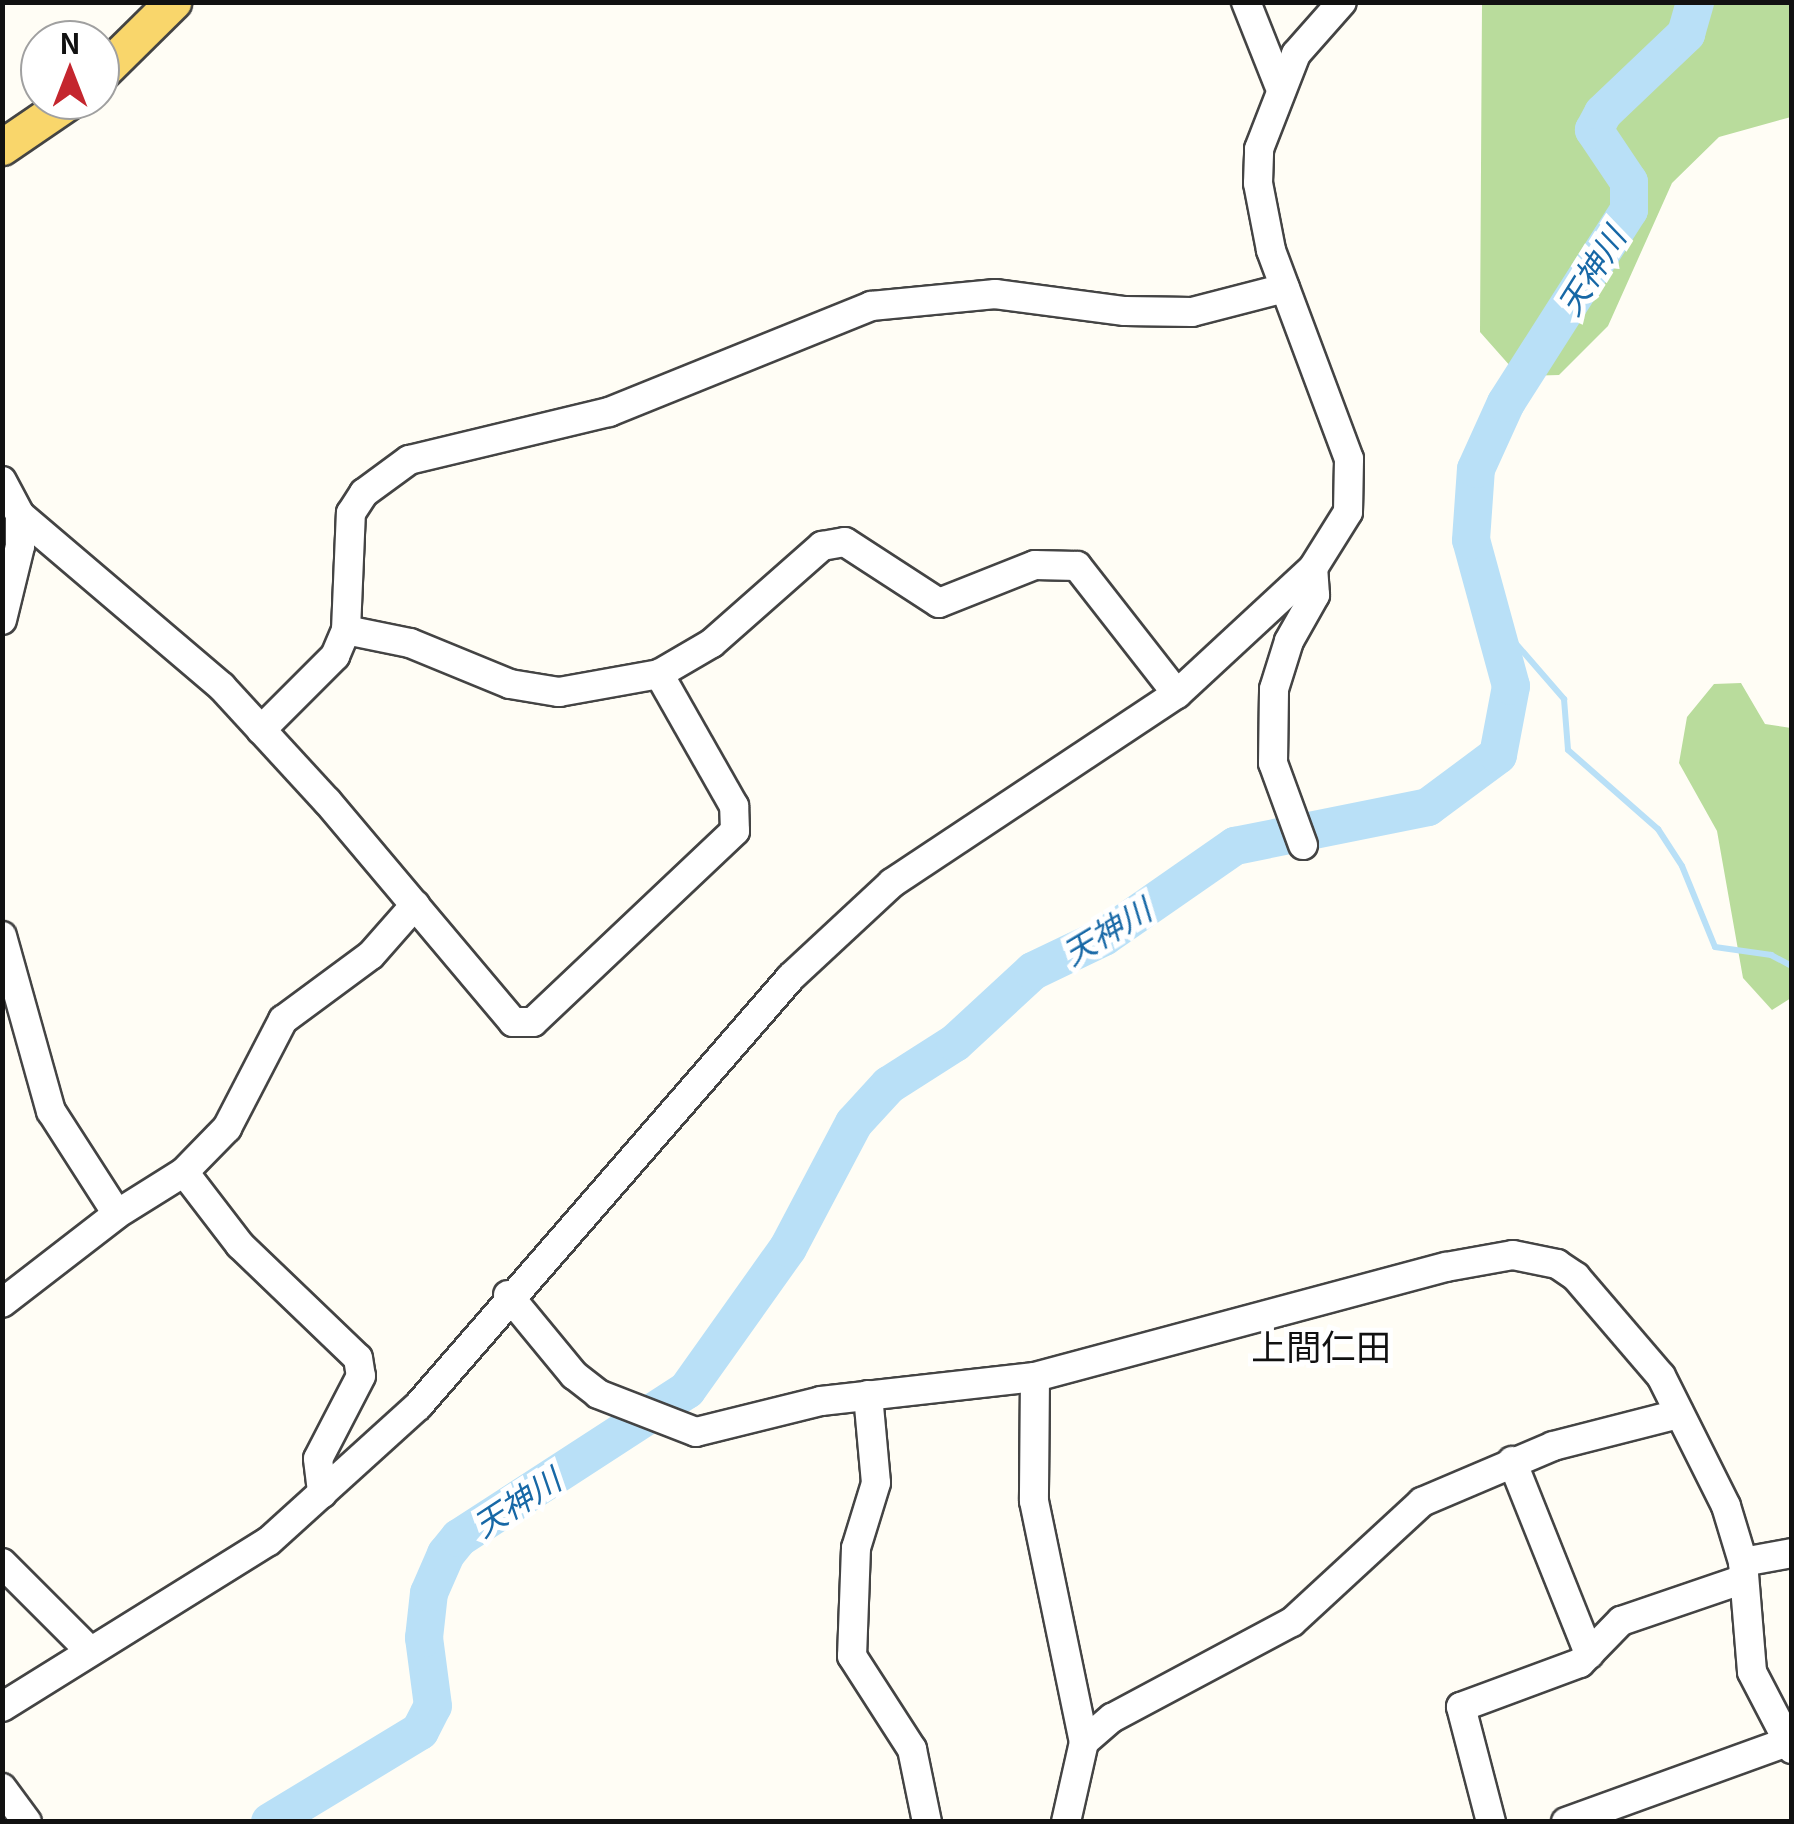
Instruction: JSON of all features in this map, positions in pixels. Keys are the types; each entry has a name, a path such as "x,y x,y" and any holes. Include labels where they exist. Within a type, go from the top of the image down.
{"main road":[{"path":"120,54 173,2"},
{"path":"2,147 42,120"}],"street":[{"path":"1246,2 1279,85"},
{"path":"2,1707 88,1648 270,1542 418,1406 508,1295 791,976 892,883 1177,694 1314,568 1348,512 1349,459 1285,288 1258,182 1259,149 1279,85 1296,54 1342,2"},
{"path":"261,730 335,656 346,630 352,514 364,493 409,460 609,412 871,306 995,294 1125,311 1192,312 1285,288"},
{"path":"2,481 20,515 118,593 261,730 415,904 512,1022 532,1022 735,831 734,806 660,674"},
{"path":"2,620 20,546 20,515"},
{"path":"346,630 410,643 510,684 559,692 660,674 712,643 822,546 846,542 938,603 1035,565 1076,566 1177,694"},
{"path":"1303,845 1273,763 1274,689 1289,641 1314,595 1314,568"},
{"path":"2,1303 117,1214 184,1172 227,1128 283,1020 371,955 415,904"},
{"path":"2,936 51,1111 117,1214"},
{"path":"184,1172 240,1245 358,1358 361,1376 318,1459 322,1494"},
{"path":"508,1295 574,1376 640,1414 667,1426 696,1432 868,1395 1035,1377 1446,1266 1514,1255 1557,1264 1576,1277 1661,1376 1726,1506 1744,1570 1752,1672 1789,1746 1566,1822"},
{"path":"1035,1377 1034,1501 1084,1742 1066,1822"},
{"path":"868,1395 876,1483 856,1548 852,1656 912,1749 928,1822"},
{"path":"1084,1742 1112,1718 1292,1622 1422,1502 1512,1461 1680,1414"},
{"path":"1512,1461 1589,1654"},
{"path":"1492,1822 1461,1707 1589,1654 1621,1621 1792,1553"},
{"path":"2,1562 88,1648"},
{"path":"2,1788 27,1822"}],"green space":[{"path":"1482,3 1791,3 1791,117 1719,137 1672,183 1608,326 1559,375 1519,376 1480,332"},
{"path":"1741,683 1765,724 1791,728 1791,998 1772,1010 1743,978 1717,831 1679,763 1687,717 1714,684"}],"waterway":[{"name":"天神川","path":"270,1822 420,1731 433,1706 424,1638 429,1593 446,1554 459,1538 687,1390 788,1248 854,1123 889,1085 955,1043 1033,971 1104,937 1235,846 1428,807 1498,755 1511,686 1471,540 1476,469 1506,403 1629,210 1629,182 1594,130 1603,113 1686,34 1695,2"},
{"path":"1498,623 1564,699 1568,750 1658,829 1682,866 1715,947 1771,955 1792,966"}],"district":[{"name":"上間仁田","path":"1321,1345"}]}
